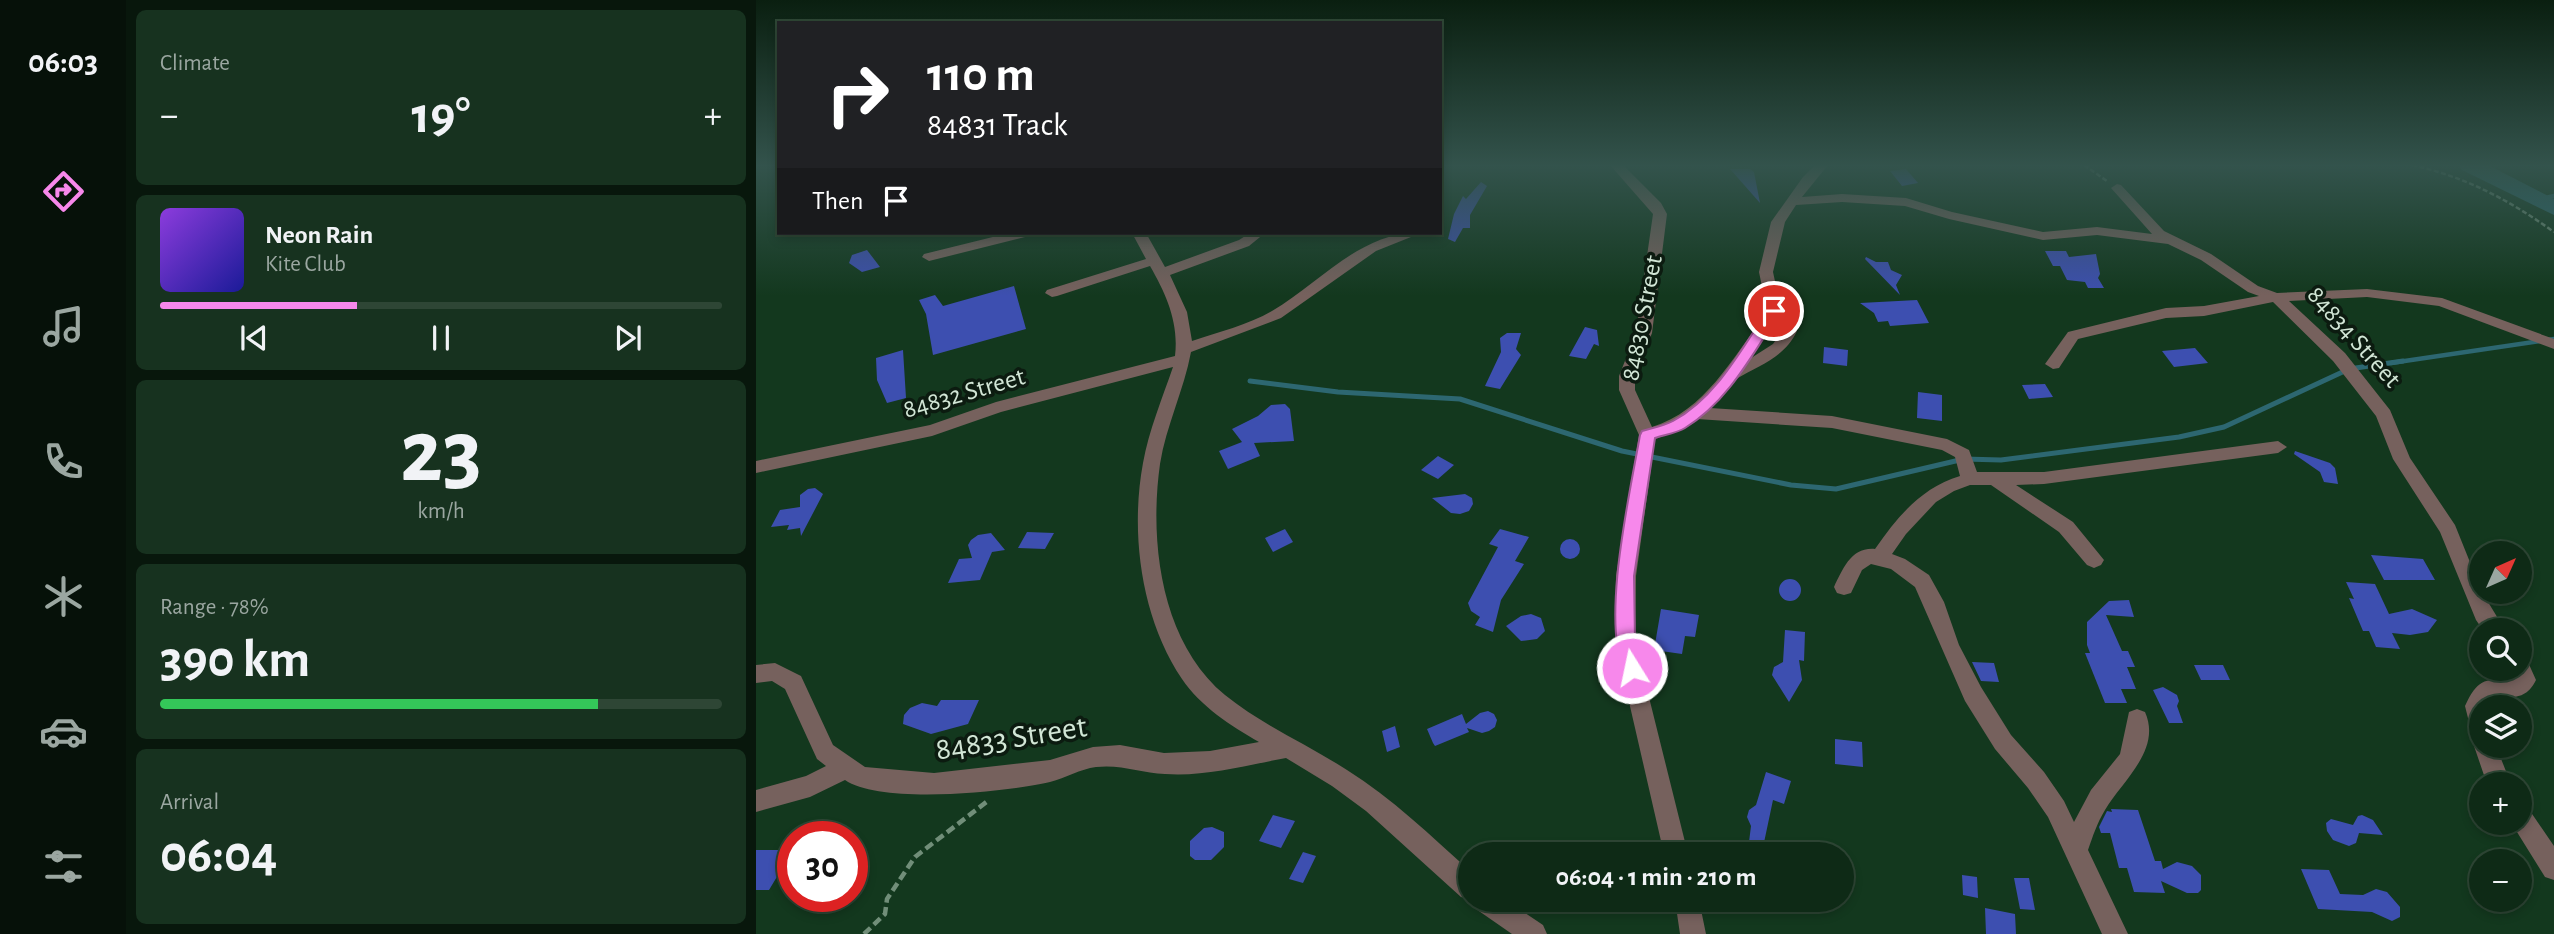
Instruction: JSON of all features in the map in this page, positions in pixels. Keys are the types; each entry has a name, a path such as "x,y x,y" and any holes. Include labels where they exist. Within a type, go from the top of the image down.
{"street":[{"name":"84830 Street","path":"1647,435 1627,390 1628,376 1644,333 1660,214 1657,209"},
{"path":"1730,377 1768,355 1785,340 1791,326 1790,322 1774,311 1766,272 1778,222 1786,209"},
{"path":"1927,209 2043,236 2097,231 2168,240"},
{"name":"84834 Street","path":"2135,209 2168,240 2206,257 2253,289 2276,297 2339,357 2384,414 2402,459 2448,530 2486,618"},
{"path":"929,257 1016,235"},
{"path":"1140,235 1183,324 1183,354 1157,437 1148,499 1151,559 1159,606 1190,674 1222,704 1287,748 1340,778 1398,824 1458,877"},
{"path":"1052,293 1244,243 1255,235"},
{"name":"84832 Street","path":"756,467 932,430 996,408 1183,354 1276,314 1371,248 1408,235"},
{"path":"2053,364 2065,343 2073,335 2085,331 2165,313 2204,311 2276,297 2367,293 2442,302 2480,314 2554,344"},
{"path":"1673,842 1625,641 1626,576 1647,435 1678,425 1695,413 1730,377 1774,311"},
{"path":"1695,413 1832,422 1947,445 1963,454 1970,479"},
{"path":"1880,557 1899,529 1922,503 1948,486 1970,479 2043,478 2278,447"},
{"path":"1993,478 2066,527 2094,560"},
{"path":"1844,587 1855,565 1868,556 1880,557 1898,564 1922,582 1934,602 1949,645 1973,694 2003,742 2036,780 2056,809 2077,848 2115,934"},
{"name":"84833 Street","path":"756,674 775,672 793,683 825,752 860,777 934,784 1021,775 1106,756 1139,757 1164,764 1210,761 1287,748"},
{"path":"2483,695 2488,688 2519,688 2524,681"},
{"path":"2077,848 2091,810 2125,770 2133,755 2137,740 2137,719"},
{"path":"756,801 810,786 845,768"},
{"path":"2532,834 2554,868"},
{"path":"1502,912 1534,934"},
{"path":"1689,912 1693,934"}],"path":[{"path":"2522,209 2554,232"},
{"path":"864,934 885,914 887,899 915,857 1021,775"}],"building":[{"path":"1457,209 1474,209 1470,215 1470,228 1463,228 1455,242 1448,239"},
{"path":"867,250 880,267 862,272 849,263 852,255"},
{"path":"2045,251 2066,251 2069,257 2096,254 2100,274 2098,278 2104,288 2088,288 2085,282 2067,280 2060,266 2053,266"},
{"path":"1866,257 1876,262 1888,262 1891,270 1902,275 1896,285 1900,295 1865,259"},
{"path":"1014,286 1026,329 933,355 926,314 919,300 935,295 943,306"},
{"path":"1917,300 1929,323 1890,326 1888,321 1878,322 1874,313 1860,303"},
{"path":"1585,327 1597,330 1599,346 1594,344 1586,359 1569,356"},
{"path":"1507,333 1521,333 1516,349 1521,355 1500,389 1485,386 1501,352 1500,338"},
{"path":"1824,347 1848,350 1847,366 1823,363"},
{"path":"2195,348 2208,363 2174,367 2162,351"},
{"path":"903,350 906,398 887,403 877,380 876,358"},
{"path":"2045,384 2053,397 2029,399 2022,385"},
{"path":"1918,392 1942,395 1942,421 1917,418"},
{"path":"1285,404 1290,409 1294,441 1254,443 1260,456 1228,469 1219,451 1242,442 1232,429 1258,416 1271,405"},
{"path":"2295,451 2330,463 2335,468 2338,484 2324,482 2320,472 2294,454"},
{"path":"1438,456 1454,465 1438,479 1421,470"},
{"path":"815,488 823,494 801,536 800,528 787,530 789,525 771,527 780,510 800,507 800,495"},
{"path":"1465,494 1472,498 1473,504 1469,511 1460,514 1451,513 1432,498"},
{"path":"1285,529 1293,542 1273,552 1265,538"},
{"path":"1500,529 1529,537 1515,561 1524,564 1501,600 1493,632 1475,625 1480,617 1471,611 1468,603 1498,547 1489,544"},
{"path":"1027,532 1054,533 1045,549 1018,548"},
{"path":"991,533 1005,550 992,552 980,580 948,583 959,559 972,558 968,545 971,540 978,535"},
{"path":"1566,539 1574,539 1580,549 1574,559 1566,559 1560,553 1560,545"},
{"path":"2371,555 2423,559 2435,580 2384,580"},
{"path":"1790,579 1798,582 1801,590 1798,598 1790,601 1782,598 1779,590 1782,582"},
{"path":"2346,582 2375,584 2389,614 2412,609 2437,620 2428,632 2410,635 2392,633 2400,649 2376,647 2369,631 2363,631 2349,598 2354,599"},
{"path":"2129,600 2134,617 2106,615 2122,651 2128,651 2135,667 2127,667 2136,689 2121,689 2127,703 2105,703 2085,653 2090,653 2087,645 2087,622 2109,601"},
{"path":"1661,609 1699,615 1695,637 1685,636 1682,654 1654,650"},
{"path":"1531,614 1541,618 1545,631 1537,639 1521,641 1506,626 1521,616"},
{"path":"1785,630 1805,632 1804,661 1799,660 1802,680 1789,702 1772,675 1774,667 1783,662"},
{"path":"1972,662 1994,663 1999,682 1981,681"},
{"path":"2194,665 2223,665 2230,680 2201,680"},
{"path":"2163,687 2177,695 2177,706 2183,723 2169,723 2153,690"},
{"path":"941,700 979,700 968,724 931,734 903,724 904,715 910,708 922,703 937,706"},
{"path":"1488,711 1494,714 1497,720 1495,727 1489,731 1482,733 1467,728 1469,732 1435,746 1433,743 1427,729 1462,714 1466,724 1480,713"},
{"path":"1395,726 1400,747 1387,752 1382,731"},
{"path":"1835,739 1862,742 1863,767 1835,764"},
{"path":"1766,772 1791,781 1784,804 1773,800 1764,842 1749,842 1751,826 1747,817 1749,810 1756,805"},
{"path":"2111,809 2138,810 2155,861 2161,861 2163,869 2177,862 2192,866 2201,875 2201,890 2198,893 2187,893 2161,881 2165,893 2134,892 2127,868 2119,868 2110,833 2101,833 2099,827 2107,811 2112,812"},
{"path":"1273,815 1295,821 1281,848 1259,841"},
{"path":"2358,816 2373,820 2383,835 2359,833 2356,843 2349,846 2333,840 2327,831 2326,823 2331,819 2353,825"},
{"path":"1212,827 1224,832 1224,847 1211,860 1195,860 1190,856 1190,841 1204,828"},
{"path":"756,850 777,850 777,877 769,890 756,890"},
{"path":"1303,852 1316,856 1303,883 1289,879"},
{"path":"2301,869 2329,870 2340,894 2363,895 2376,889 2387,892 2400,907 2400,917 2392,921 2372,912 2318,909"},
{"path":"1962,875 1977,877 1978,898 1963,895"},
{"path":"2014,878 2029,878 2035,910 2020,909"},
{"path":"1985,908 2015,914 2016,934 1986,934"}],"waterway":[{"path":"2391,363 2554,339"},
{"path":"1250,381 1338,392 1460,399 1622,451 1791,485 1836,489 1964,459 2001,460 2179,437 2224,427 2349,369 2403,361"}],"route":[{"path":"1632,668 1625,641 1626,576 1647,435 1678,425 1708,403 1730,377 1774,311"}]}
